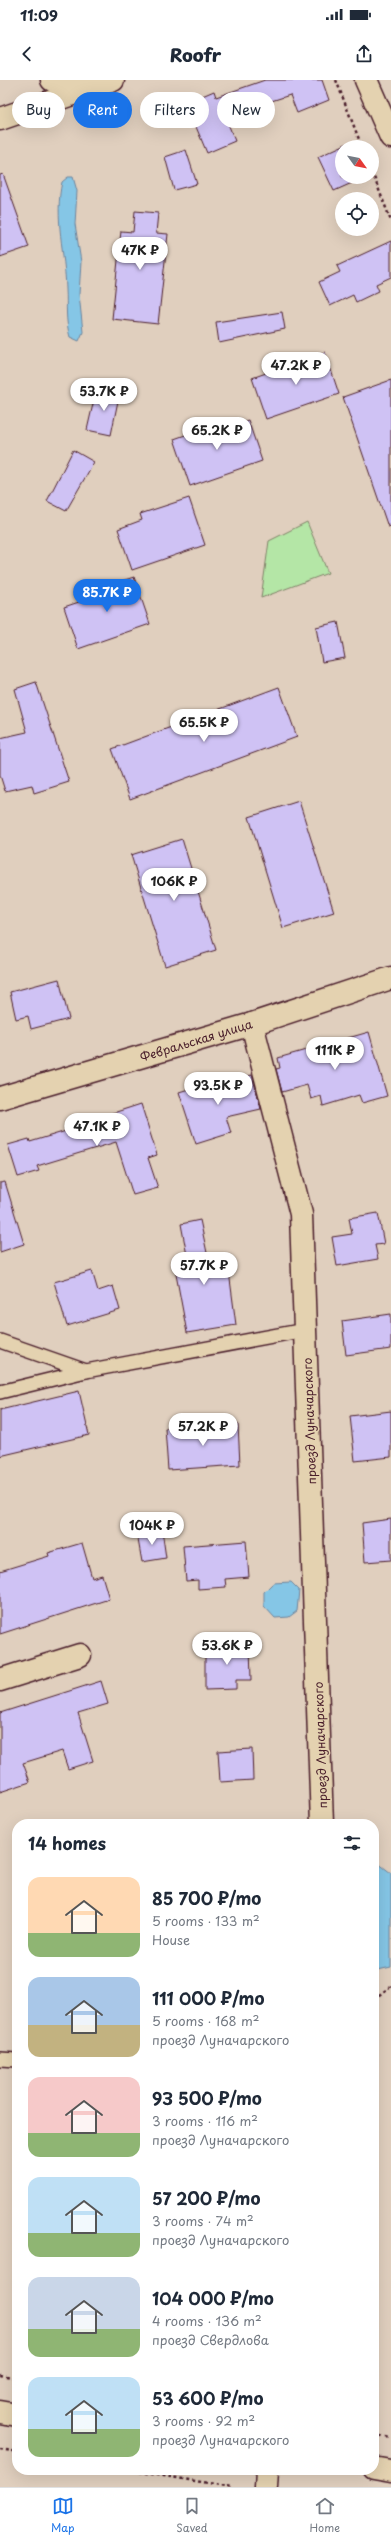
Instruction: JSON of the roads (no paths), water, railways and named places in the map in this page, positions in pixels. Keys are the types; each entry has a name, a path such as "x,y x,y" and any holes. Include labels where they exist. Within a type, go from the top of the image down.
{"street":[{"path":"52,80 84,90"},
{"path":"0,120 113,80"},
{"path":"366,80 391,137"},
{"name":"Февральская улица","path":"0,1098 252,1024 391,978"},
{"name":"проезд Луначарского","path":"252,1024 301,1214 322,1819"},
{"path":"0,1680 80,1655"},
{"path":"0,2412 12,2414"},
{"path":"379,2469 391,2471"},
{"path":"266,2487 267,2475"}],"lane":[{"path":"0,1392 86,1371 306,1330"},
{"path":"0,1341 86,1371"},
{"path":"0,2059 12,2060"}],"water":[{"path":"68,177 73,177 77,191 75,224 81,262 79,294 83,332 79,341 70,337 67,325 65,276 59,222 62,182"},
{"path":"291,1582 299,1590 297,1611 289,1617 275,1618 264,1606 264,1592 273,1583"},
{"path":"379,1864 391,1873 391,1967 379,1970"}]}
